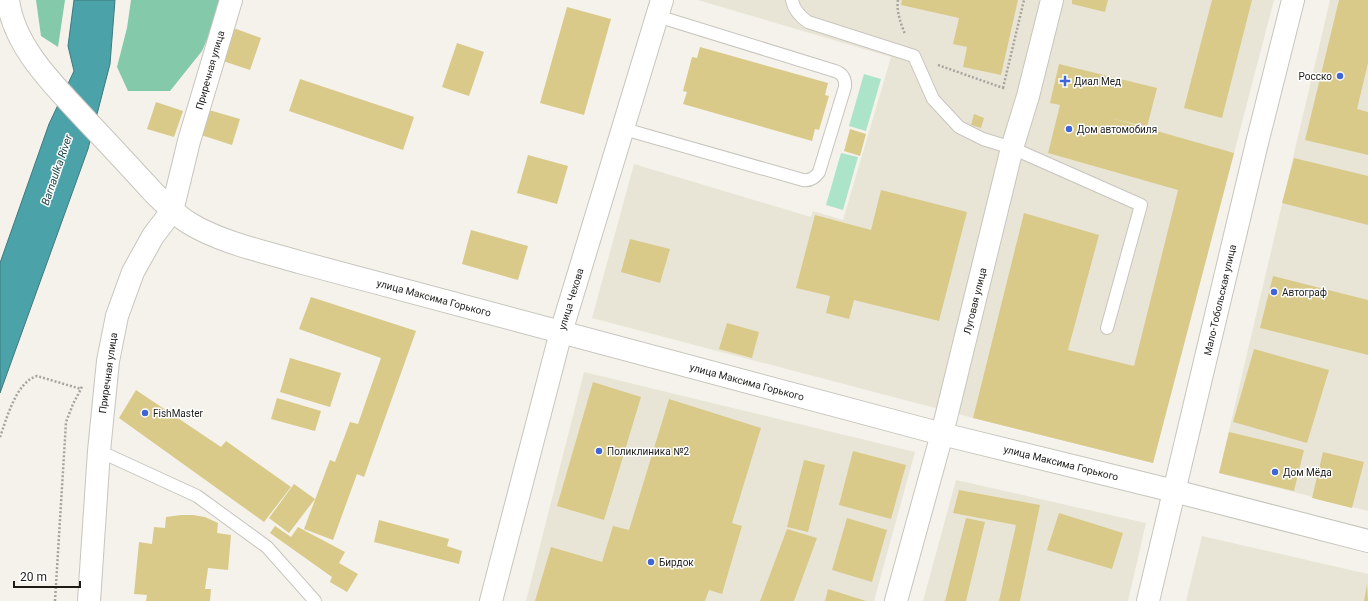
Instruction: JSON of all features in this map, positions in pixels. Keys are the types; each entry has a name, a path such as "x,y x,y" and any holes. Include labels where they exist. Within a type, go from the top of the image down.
{"street":[{"name":"улица Максима Горького","path":"8,0 10,15 26,47 42,71 145,183 172,211 189,223 235,244 942,434 1174,491 1368,541"},
{"name":"Приречная улица","path":"89,601 99,450 108,362 117,316 133,272 154,236 172,211 189,141 231,0"},
{"name":"Луговая улица","path":"896,601 942,434 1012,148 1028,96 1052,0"},
{"name":"Мало-Тобольская улица","path":"1148,601 1257,143 1293,0"},
{"name":"улица Чехова","path":"491,601 561,332 660,8"}],"lane":[{"path":"792,0 793,7 800,17 808,22 914,56 933,99 959,128 983,139 1012,148 1141,205 1107,328"},
{"path":"624,129 807,180 812,179 819,172 845,86 846,82 844,77 839,72 660,8"},
{"path":"99,450 197,496 267,547 315,601"}],"path":[{"path":"898,0 897,4 901,25 914,56 1028,96"},
{"path":"1003,88 1024,0"},
{"path":"0,436 18,392 30,378 37,376 81,389"},
{"path":"55,601 66,422 84,381"}],"shaded area":[{"path":"698,0 1274,0 1153,463 973,418 592,318 634,164 811,217 813,211 843,220 891,57"},
{"path":"1330,0 1368,0 1368,511 1219,473"},
{"path":"584,372 915,452 874,601 526,601"},
{"path":"956,480 1146,523 1128,601 923,601"},
{"path":"1202,536 1368,574 1368,601 1186,601"}],"green space":[{"path":"36,0 65,0 58,47 41,36"},
{"path":"131,0 222,0 220,10 202,51 170,91 128,91 117,67 127,28"},
{"path":"864,74 881,79 866,131 849,126"},
{"path":"841,153 858,157 843,210 826,205"}],"water":[{"name":"Barnaulka River","path":"74,0 115,0 110,64 88,149 0,393 0,263 49,124 74,71 68,46"}],"building":[{"path":"902,0 1018,0 1001,75 963,67 967,47 953,44 959,18 901,5"},
{"path":"1072,0 1108,0 1105,12 1072,4"},
{"path":"1212,0 1252,0 1222,118 1184,108"},
{"path":"1339,0 1368,0 1368,63 1357,109 1368,112 1368,155 1305,140"},
{"path":"567,7 611,19 584,115 540,103"},
{"path":"228,26 261,38 250,70 217,59"},
{"path":"457,43 484,52 469,96 442,87"},
{"path":"700,47 828,83 825,95 829,96 819,130 815,129 812,141 683,104 687,92 683,91 692,57 697,58"},
{"path":"1059,64 1157,88 1147,127 1111,118 1234,153 1153,463 973,418 1024,213 1099,235 1068,350 1134,366 1178,190 1048,153 1060,105 1050,103"},
{"path":"300,79 414,117 403,150 289,111"},
{"path":"156,102 183,111 174,137 147,129"},
{"path":"209,110 240,119 232,145 201,135"},
{"path":"974,114 984,118 981,128 971,125"},
{"path":"850,129 866,134 860,156 844,151"},
{"path":"528,155 568,166 557,204 517,193"},
{"path":"1294,158 1368,176 1368,225 1282,203"},
{"path":"881,190 967,212 939,321 854,300 849,319 826,313 830,296 796,288 815,215 871,230"},
{"path":"471,230 528,246 518,280 462,264"},
{"path":"630,239 670,249 660,283 621,272"},
{"path":"1273,276 1368,300 1368,355 1260,328"},
{"path":"311,297 416,331 364,477 357,474 333,540 304,529 330,460 335,462 350,422 358,424 381,358 299,329"},
{"path":"727,323 759,332 752,358 719,349"},
{"path":"1254,349 1329,370 1307,443 1233,422"},
{"path":"290,358 341,373 330,407 280,392"},
{"name":"Поликлиника №2","path":"593,382 641,397 604,520 557,506"},
{"path":"136,390 221,447 226,441 291,487 264,522 119,418"},
{"path":"277,398 321,411 315,431 271,419"},
{"path":"669,399 761,428 732,523 742,526 722,594 709,590 705,601 535,601 551,547 602,562 613,526 629,530"},
{"path":"1229,432 1304,450 1294,491 1219,473"},
{"path":"853,451 906,465 891,519 839,505"},
{"path":"1323,452 1364,462 1352,508 1312,498"},
{"path":"804,460 825,465 808,532 787,527"},
{"path":"294,484 315,499 289,533 269,518"},
{"path":"959,490 1040,505 1020,601 999,601 1016,525 953,513"},
{"path":"1059,513 1123,533 1112,569 1047,550"},
{"path":"181,515 205,517 218,523 217,533 231,535 228,570 208,568 205,589 211,589 210,601 146,601 147,595 134,594 139,542 152,544 154,527 165,528 166,517"},
{"path":"847,518 887,530 872,582 832,570"},
{"path":"966,518 985,522 966,601 945,601"},
{"path":"379,520 449,539 447,546 462,551 459,564 374,542"},
{"path":"275,526 291,537 298,527 345,552 339,563 358,574 347,592 330,582 332,577 270,533"},
{"path":"787,529 817,538 794,601 760,601"},
{"path":"1367,584 1368,601 1364,601"},
{"path":"828,589 866,601 825,601"}],"place":[{"name":"Росско","path":"1340,76"},
{"name":"Диал Мед","path":"1065,81"},
{"name":"Дом автомобиля","path":"1069,129"},
{"name":"Автограф","path":"1274,292"},
{"name":"FishMaster","path":"145,413"},
{"name":"Поликлиника №2","path":"599,451"},
{"name":"Дом Мёда","path":"1275,472"},
{"name":"Бирдок","path":"651,562"}]}
